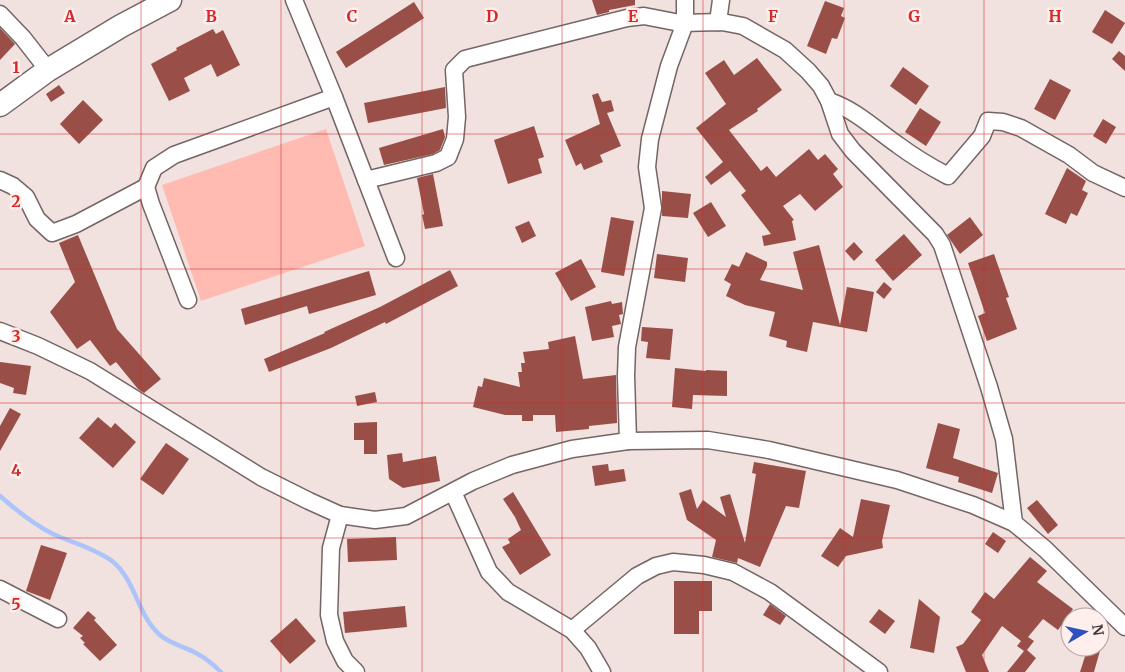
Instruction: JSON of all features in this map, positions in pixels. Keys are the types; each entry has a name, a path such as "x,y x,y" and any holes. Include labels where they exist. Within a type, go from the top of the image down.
{"street":[{"path":"0,106 48,70 121,26 170,0"},
{"path":"294,0 334,97 396,258"},
{"path":"628,441 627,347 653,208 647,167 650,139 669,66 684,23 685,0"},
{"path":"718,22 721,0"},
{"path":"0,14 23,38 48,70"},
{"path":"366,180 436,164 448,157 455,139 457,117 454,70 465,59 627,18 644,16 684,23 718,22 743,26 785,50 808,71 821,86 829,101 840,134 853,151 935,234 942,246 989,387 1004,439 1014,523"},
{"path":"188,300 146,187 154,168 174,155 334,97"},
{"path":"829,101 860,116 897,145 922,162 948,176 982,136 988,121 1003,122 1021,128 1045,140 1093,173 1125,188"},
{"path":"0,180 13,186 26,197 37,219 52,232 76,224 146,187"},
{"path":"0,331 38,346 90,371 260,477 309,502 340,515 375,520 406,516 474,481 512,465 572,449 628,441 708,440 769,450 897,480 973,505 1014,523 1045,549 1125,626"},
{"path":"453,492 489,572 508,592 572,630 588,648 602,672"},
{"path":"340,515 331,548 329,615 335,641 345,661 356,672"},
{"path":"572,630 637,576 656,566 673,562 704,565 733,572 770,592 879,672"},
{"path":"0,589 58,619"}],"shaded area":[{"path":"326,129 365,246 201,301 162,185"}],"building":[{"path":"592,0 635,0 635,5 609,10 609,12 597,15"},
{"path":"825,1 844,8 841,16 845,18 837,39 832,38 826,54 807,46"},
{"path":"414,2 424,18 346,68 336,52"},
{"path":"1105,10 1125,23 1112,44 1092,32"},
{"path":"0,28 15,44 0,60"},
{"path":"213,29 216,34 223,30 240,65 217,77 211,64 184,78 190,91 169,101 151,64 177,50 176,48"},
{"path":"1119,51 1125,56 1125,71 1112,59"},
{"path":"757,58 782,90 757,109 758,111 729,130 761,171 767,166 776,177 809,149 818,160 825,154 838,169 833,174 843,187 815,211 800,194 783,206 794,220 792,221 796,240 764,246 762,236 771,234 741,195 746,191 730,171 711,185 705,177 723,162 696,128 726,104 705,73 724,60 734,75"},
{"path":"903,67 929,86 916,105 890,86"},
{"path":"1050,79 1071,90 1055,120 1034,109"},
{"path":"59,85 65,93 51,102 46,94"},
{"path":"445,87 446,108 368,123 364,103"},
{"path":"598,93 602,102 611,100 614,111 607,113 621,146 600,155 603,162 584,170 581,163 576,166 565,140 600,124 592,95"},
{"path":"83,100 103,120 79,144 60,124"},
{"path":"920,108 941,122 926,146 905,132"},
{"path":"1103,119 1116,127 1106,144 1093,136"},
{"path":"534,126 544,157 538,159 542,173 508,184 494,140"},
{"path":"443,129 445,137 440,150 433,154 384,165 379,148"},
{"path":"1067,168 1086,181 1082,190 1088,193 1077,216 1071,213 1066,224 1045,214"},
{"path":"433,174 443,226 425,229 417,178"},
{"path":"662,191 691,194 688,218 662,216"},
{"path":"711,202 726,226 708,237 693,213"},
{"path":"611,217 634,221 624,276 601,272"},
{"path":"970,217 983,235 960,254 947,235"},
{"path":"529,221 536,236 522,243 515,227"},
{"path":"904,234 922,255 893,281 875,260"},
{"path":"78,235 117,329 161,379 144,393 138,389 116,362 110,366 90,340 77,349 50,312 75,282 59,243"},
{"path":"854,242 863,252 854,261 845,251"},
{"path":"819,245 840,325 847,287 874,292 867,332 813,322 807,352 786,347 787,341 769,336 775,312 745,305 726,296 731,284 724,280 732,264 739,267 746,252 767,262 760,280 803,290 793,252"},
{"path":"657,254 688,258 685,282 654,278"},
{"path":"994,254 1009,297 1006,298 1017,329 987,341 978,316 985,313 968,263"},
{"path":"581,259 596,287 571,301 555,273"},
{"path":"450,270 458,286 386,324 385,322 331,348 269,372 264,359 380,307"},
{"path":"369,271 376,295 309,314 307,306 245,325 241,309"},
{"path":"884,282 892,289 884,299 876,292"},
{"path":"611,301 612,304 622,302 623,314 619,315 621,324 612,326 614,337 592,341 585,307"},
{"path":"642,327 673,329 670,360 646,358 648,342 641,341"},
{"path":"575,336 583,379 616,375 617,423 589,426 589,429 556,432 555,415 533,415 533,421 522,421 522,415 505,415 473,407 478,386 482,387 484,378 520,387 518,372 522,372 521,363 525,363 523,352 549,349 548,342"},
{"path":"0,362 31,366 26,395 13,393 14,388 0,383"},
{"path":"675,368 727,371 727,396 693,395 692,409 672,407"},
{"path":"375,392 377,402 357,406 355,396"},
{"path":"10,408 21,414 0,451 0,426"},
{"path":"98,417 111,428 115,423 136,442 113,468 79,438"},
{"path":"377,422 377,454 364,454 364,440 354,440 354,423"},
{"path":"938,423 960,429 953,458 998,473 992,493 958,482 959,477 926,468"},
{"path":"166,443 189,459 163,495 140,479"},
{"path":"402,453 403,462 436,456 440,481 403,488 389,479 387,455"},
{"path":"754,462 806,471 799,508 786,506 760,567 738,558 737,563 712,557 716,540 687,520 679,493 691,489 697,509 703,500 726,517 720,497 730,494 745,543 756,474 752,473"},
{"path":"608,464 609,471 624,469 626,481 595,486 592,466"},
{"path":"513,492 551,555 520,575 502,547 510,543 508,539 521,530 503,499"},
{"path":"861,499 890,505 882,541 883,548 846,556 838,567 821,556 840,528 853,537"},
{"path":"1037,500 1058,525 1048,534 1027,508"},
{"path":"993,532 1006,541 998,553 985,544"},
{"path":"396,537 397,560 348,562 347,539"},
{"path":"41,545 67,553 50,600 26,591"},
{"path":"1030,557 1047,571 1037,582 1070,607 1060,607 1060,627 1058,630 1043,619 1028,637 1034,641 1027,650 1036,658 1025,672 1007,672 1024,651 1017,646 1021,641 1002,626 982,655 989,672 966,672 956,647 963,644 981,620 971,612 985,592 994,599"},
{"path":"674,581 712,581 712,611 699,611 699,634 674,634"},
{"path":"919,599 940,617 934,653 910,648"},
{"path":"770,604 786,616 780,625 763,615"},
{"path":"405,606 407,627 345,633 343,612"},
{"path":"879,609 895,621 885,634 869,622"},
{"path":"88,611 96,618 94,620 117,645 100,661 83,644 85,643 80,638 83,636 73,628"},
{"path":"296,618 316,641 290,664 270,641"},
{"path":"1085,657 1098,657 1094,672 1080,672"}],"waterway":[{"path":"0,496 25,517 46,530 91,549 112,561 132,587 152,627 164,638 201,656 221,672"}]}
